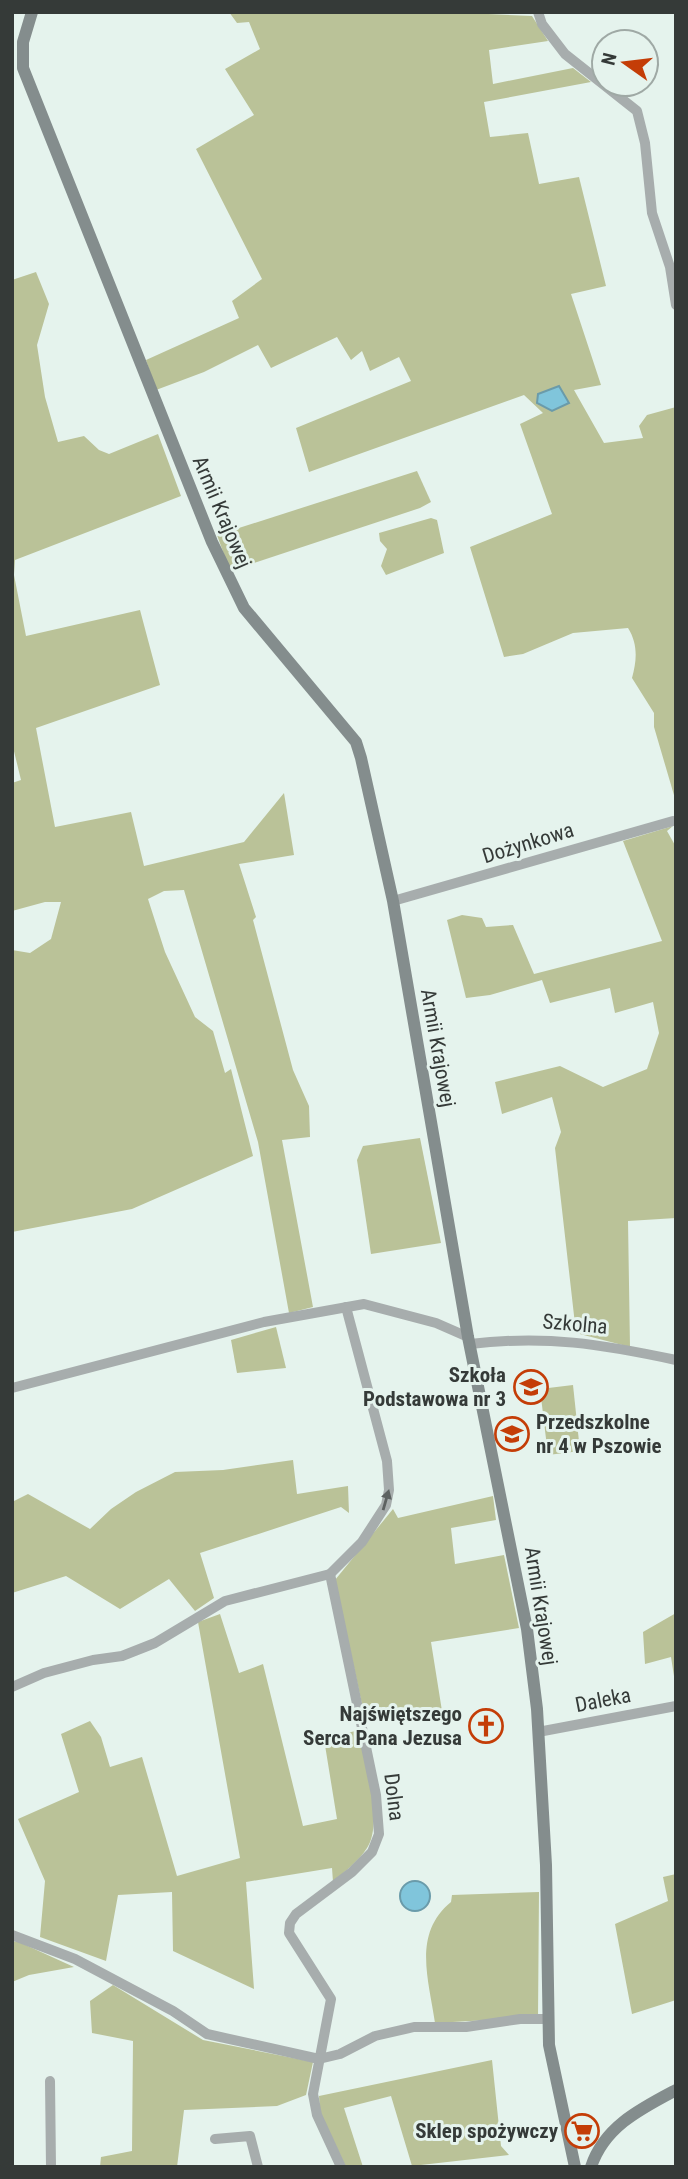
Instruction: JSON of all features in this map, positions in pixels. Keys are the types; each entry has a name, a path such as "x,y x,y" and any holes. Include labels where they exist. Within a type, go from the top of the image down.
{"street":[{"path":"18,39 33,12"},
{"path":"538,12 546,30 565,54 637,111 645,144 652,213 670,267 676,305"},
{"name":"Armii Krajowej","path":"18,39 23,68 31,89 234,591 256,624 356,742 393,901 469,1340 525,1617 538,1732 548,1910 547,2019 557,2091 575,2162"},
{"name":"Dożynkowa","path":"393,901 673,821"},
{"path":"12,1388 264,1322 364,1304 385,1308 469,1340"},
{"path":"12,1687 44,1673 93,1660 122,1656 155,1643 225,1601 330,1574 348,1555 379,1518 389,1490 387,1461 346,1307"},
{"name":"Szkolna","path":"469,1340 558,1339 597,1343 676,1360"},
{"name":"Dolna","path":"319,2059 331,1999 314,1969 295,1947 289,1933 290,1923 352,1872 372,1852 379,1834 369,1757 330,1574"},
{"name":"Daleka","path":"538,1732 676,1706"},
{"path":"12,1935 75,1959 173,2011 206,2034 319,2059 340,2054 375,2036 414,2026 466,2027 520,2019 547,2019"},
{"path":"319,2059 313,2094 317,2115 341,2167"},
{"path":"50,2081 51,2167"},
{"path":"591,2163 617,2125 676,2090"},
{"path":"215,2139 250,2136 258,2167"},
{"path":"570,2138 591,2163"},
{"path":"575,2162 591,2163"}],"green space":[{"path":"229,12 445,12 532,16 548,41 489,50 493,84 573,68 590,81 484,102 490,137 528,133 539,184 579,177 606,286 571,294 601,385 574,390 604,443 643,438 639,426 647,415 676,407 676,802 654,727 654,713 632,678 636,652 628,628 573,633 523,654 504,657 470,547 552,514 520,424 543,413 524,395 309,472 296,428 411,381 399,357 370,371 362,351 351,360 337,337 271,368 258,345 204,372 156,390 146,360 239,318 232,301 262,279 196,149 254,115 225,69 260,49 249,22 237,23","holes":["559,386 569,403 552,411 537,403 538,394"]},
{"path":"36,272 49,304 37,345 45,397 58,442 84,436 99,450 109,454 158,434 181,496 15,560 14,575 26,636 140,610 160,685 36,728 55,827 131,812 144,866 244,842 284,793 294,855 239,864 256,917 253,920 293,1070 309,1106 310,1137 282,1140 313,1307 289,1313 258,1142 184,890 164,891 148,899 165,952 195,1017 213,1031 225,1073 231,1069 253,1156 132,1209 12,1232 12,950 30,953 51,939 61,902 45,902 12,911 12,783 21,780 12,743 12,280"},
{"path":"417,471 431,502 420,508 230,571 217,535"},
{"path":"431,518 437,520 444,553 386,575 381,566 387,549 380,541 379,533"},
{"path":"673,826 667,831 676,847 676,1218 628,1221 630,1347 576,1333 555,1148 561,1132 552,1097 502,1114 495,1082 560,1066 603,1087 647,1069 659,1033 653,1002 615,1013 610,988 550,1003 542,980 490,995 466,998 447,920 462,915 482,918 486,927 513,925 534,974 662,941 623,841"},
{"path":"420,1138 441,1243 371,1254 357,1160 363,1146"},
{"path":"276,1327 286,1368 237,1373 231,1340"},
{"path":"573,1385 580,1451 548,1455 540,1389"},
{"path":"293,1460 297,1494 348,1486 349,1513 341,1507 200,1553 214,1598 195,1611 169,1579 120,1609 66,1576 12,1593 12,1502 28,1494 90,1529 111,1509 136,1492 175,1472 223,1470"},
{"path":"493,1496 496,1520 451,1528 455,1564 504,1555 519,1628 431,1642 442,1711 366,1723 335,1580 393,1509 398,1518"},
{"path":"676,1613 676,1689 671,1657 645,1664 643,1632"},
{"path":"220,1614 239,1673 263,1664 303,1826 337,1819 324,1739 359,1730 373,1807 372,1837 367,1848 356,1862 333,1882 332,1868 246,1882 254,1989 173,1951 172,1892 118,1895 106,1961 40,1937 45,1881 18,1819 79,1792 61,1734 90,1721 101,1737 110,1767 142,1757 177,1876 240,1858 198,1622"},
{"path":"676,1874 676,2000 632,2014 615,1924 668,1901 663,1877"},
{"path":"539,1892 538,2017 435,2023 427,1974 427,1943 431,1928 451,1902 452,1895"},
{"path":"12,1941 74,1967 29,1975 12,1982"},
{"path":"113,1985 203,2040 313,2062 306,2095 277,2106 184,2110 177,2167 100,2167 101,2157 132,2151 133,2041 92,2033 90,2001"},
{"path":"492,2060 501,2146 509,2155 412,2166 391,2096 344,2108 363,2167 346,2167 320,2112 319,2096"}],"water":[{"path":"559,386 569,403 552,411 537,403 538,394"},
{"path":"415,1881 426,1885 430,1896 426,1907 415,1911 404,1907 400,1896 404,1885"}],"place":[{"name":"Szkoła Podstawowa nr 3","path":"531,1387"},
{"name":"Przedszkolne nr 4 w Pszowie","path":"512,1434"},
{"name":"Najświętszego Serca Pana Jezusa","path":"486,1726"},
{"name":"Sklep spożywczy","path":"582,2131"}]}
